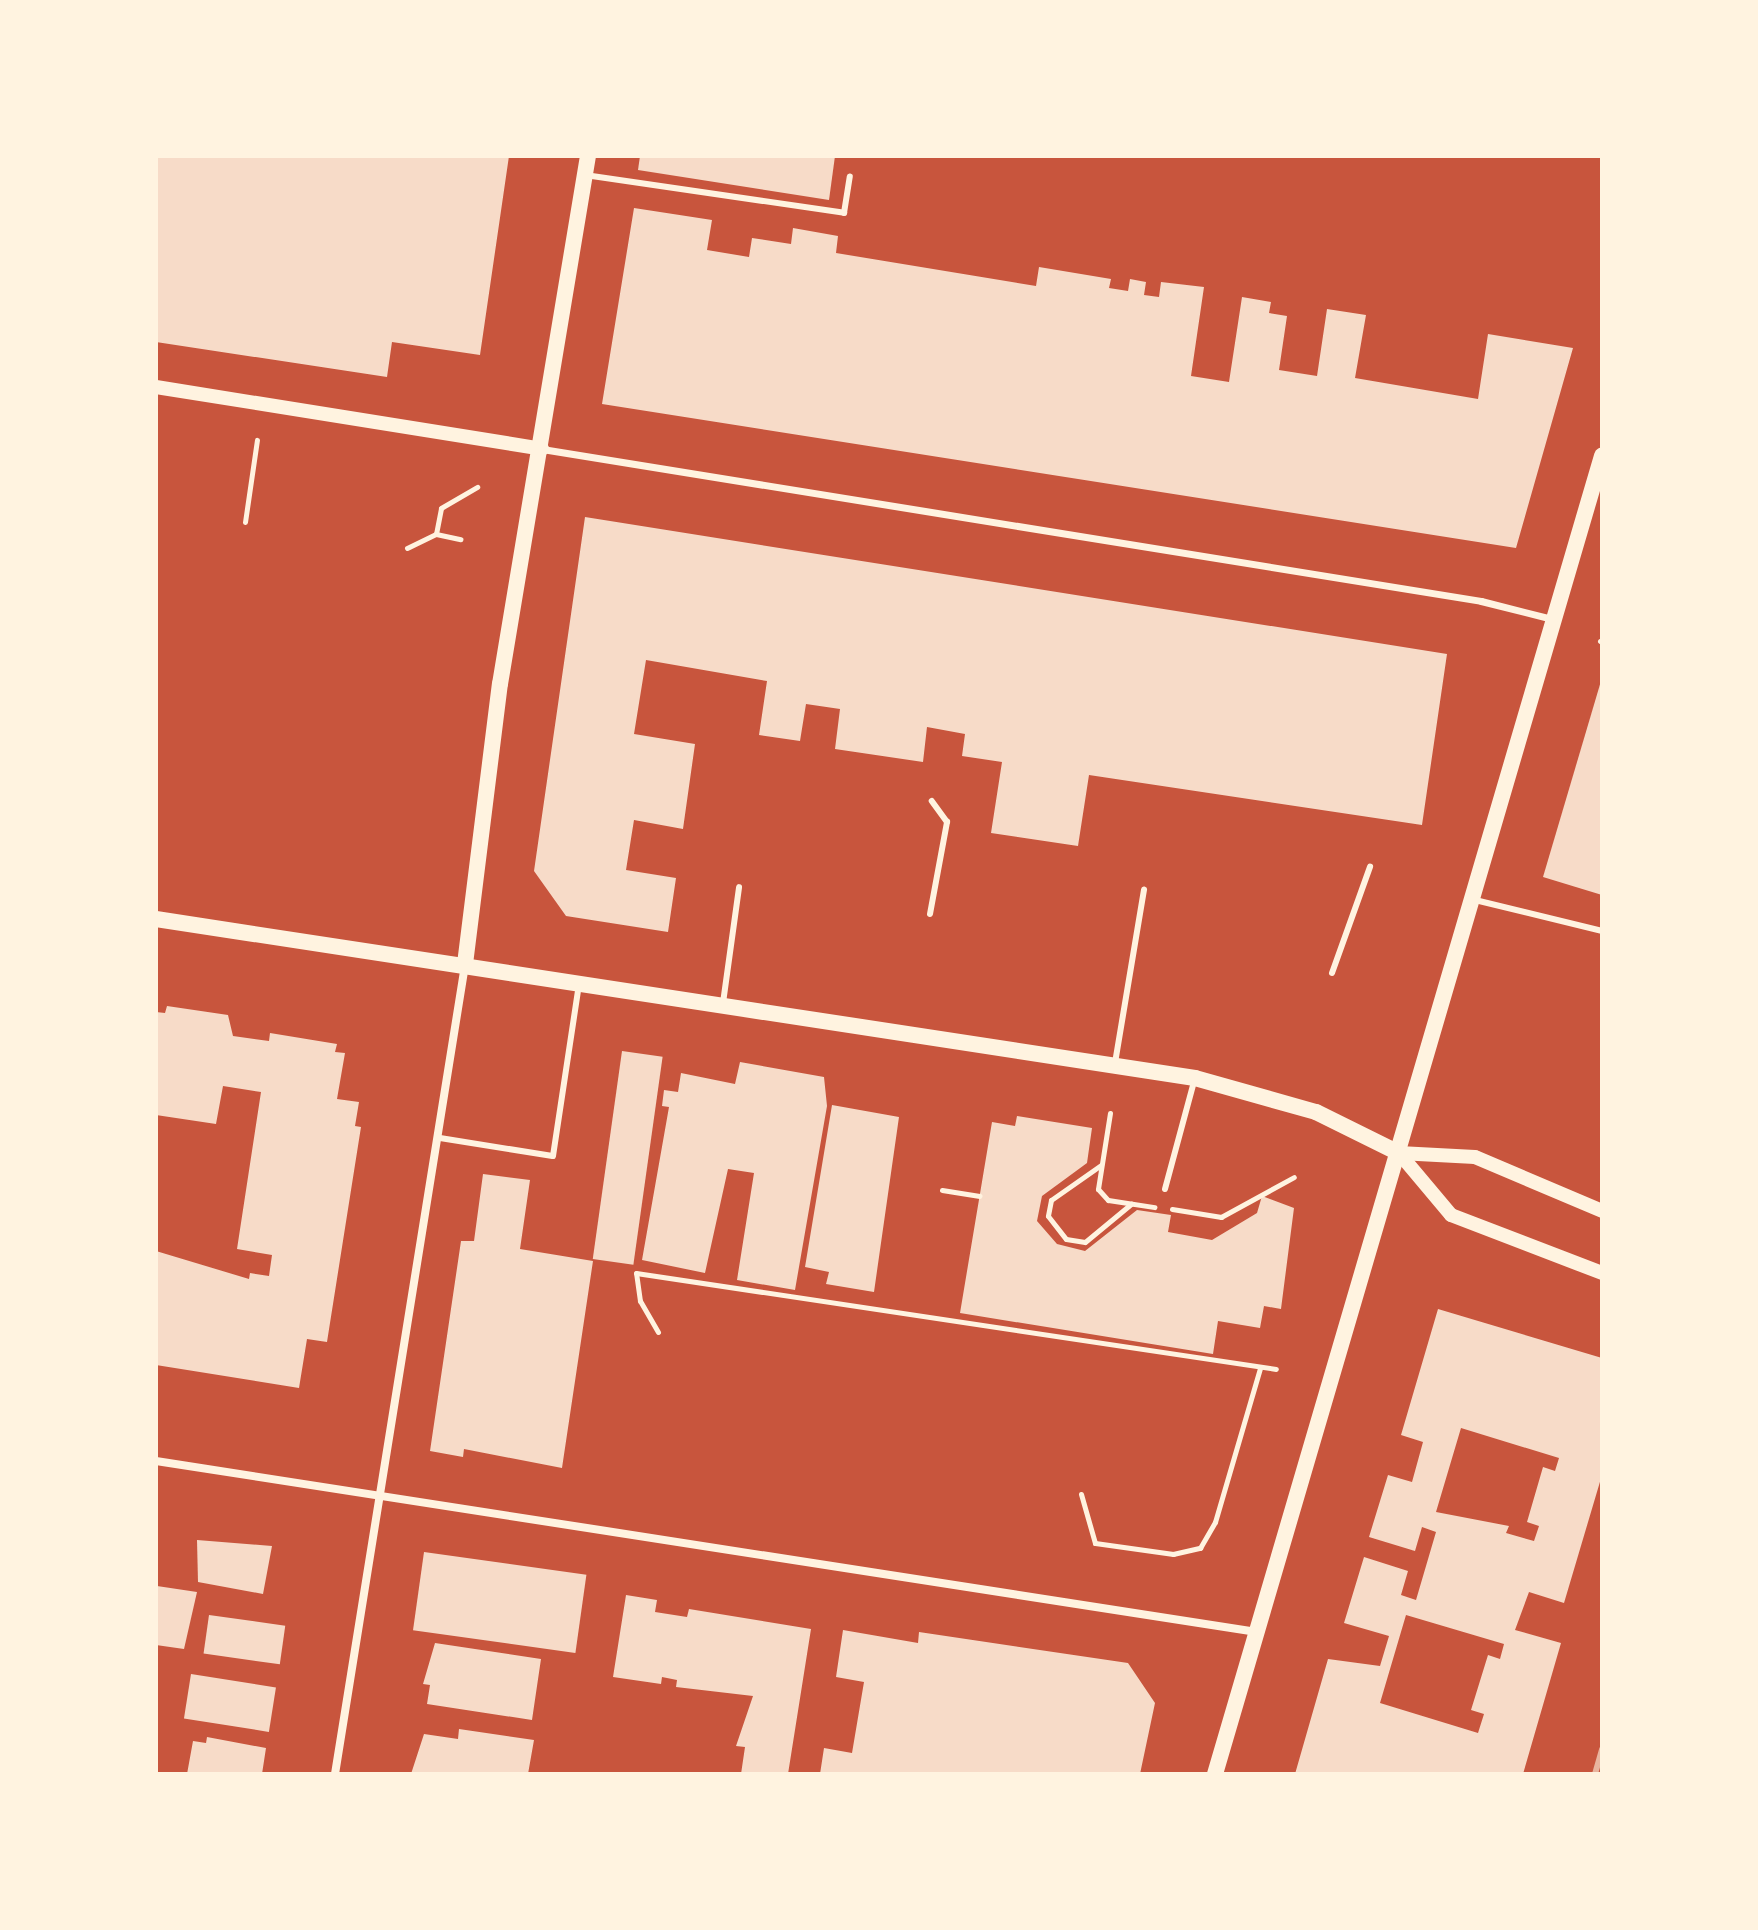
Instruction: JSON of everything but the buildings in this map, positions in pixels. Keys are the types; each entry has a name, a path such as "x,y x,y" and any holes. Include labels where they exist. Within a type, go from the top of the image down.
{"main road":[{"path":"465,964 500,684 542,449 588,156"},
{"path":"1215,1774 1399,1153 1467,898 1601,460"},
{"path":"156,919 723,1003 1195,1078 1316,1112 1399,1153"}],"street":[{"path":"156,387 1481,601 1552,619"},
{"path":"335,1774 378,1496 440,1138 465,964"},
{"path":"1399,1153 1475,1157 1602,1211"},
{"path":"1399,1153 1451,1215 1602,1273"},
{"path":"156,1461 1258,1632"}],"lane":[{"path":"585,175 844,213 850,176"},
{"path":"930,914 947,822 932,801"},
{"path":"1332,973 1370,867"},
{"path":"723,1003 739,887"},
{"path":"1115,1064 1144,889"},
{"path":"1467,898 1602,931"},
{"path":"440,1138 553,1156 579,982"},
{"path":"1165,1189 1195,1078"}],"path":[{"path":"245,522 257,440"},
{"path":"436,534 441,508 477,487"},
{"path":"407,548 436,534 460,539"},
{"path":"1102,1165 1050,1207 1048,1216 1066,1239 1085,1242 1132,1203"},
{"path":"942,1190 980,1196"},
{"path":"1040,1206 1050,1207"},
{"path":"658,1332 640,1301 636,1273 1276,1369"},
{"path":"1081,1494 1095,1543 1173,1554 1200,1548 1215,1522 1260,1368"}],"railway":[{"path":"1595,1774 1602,1749"}]}
